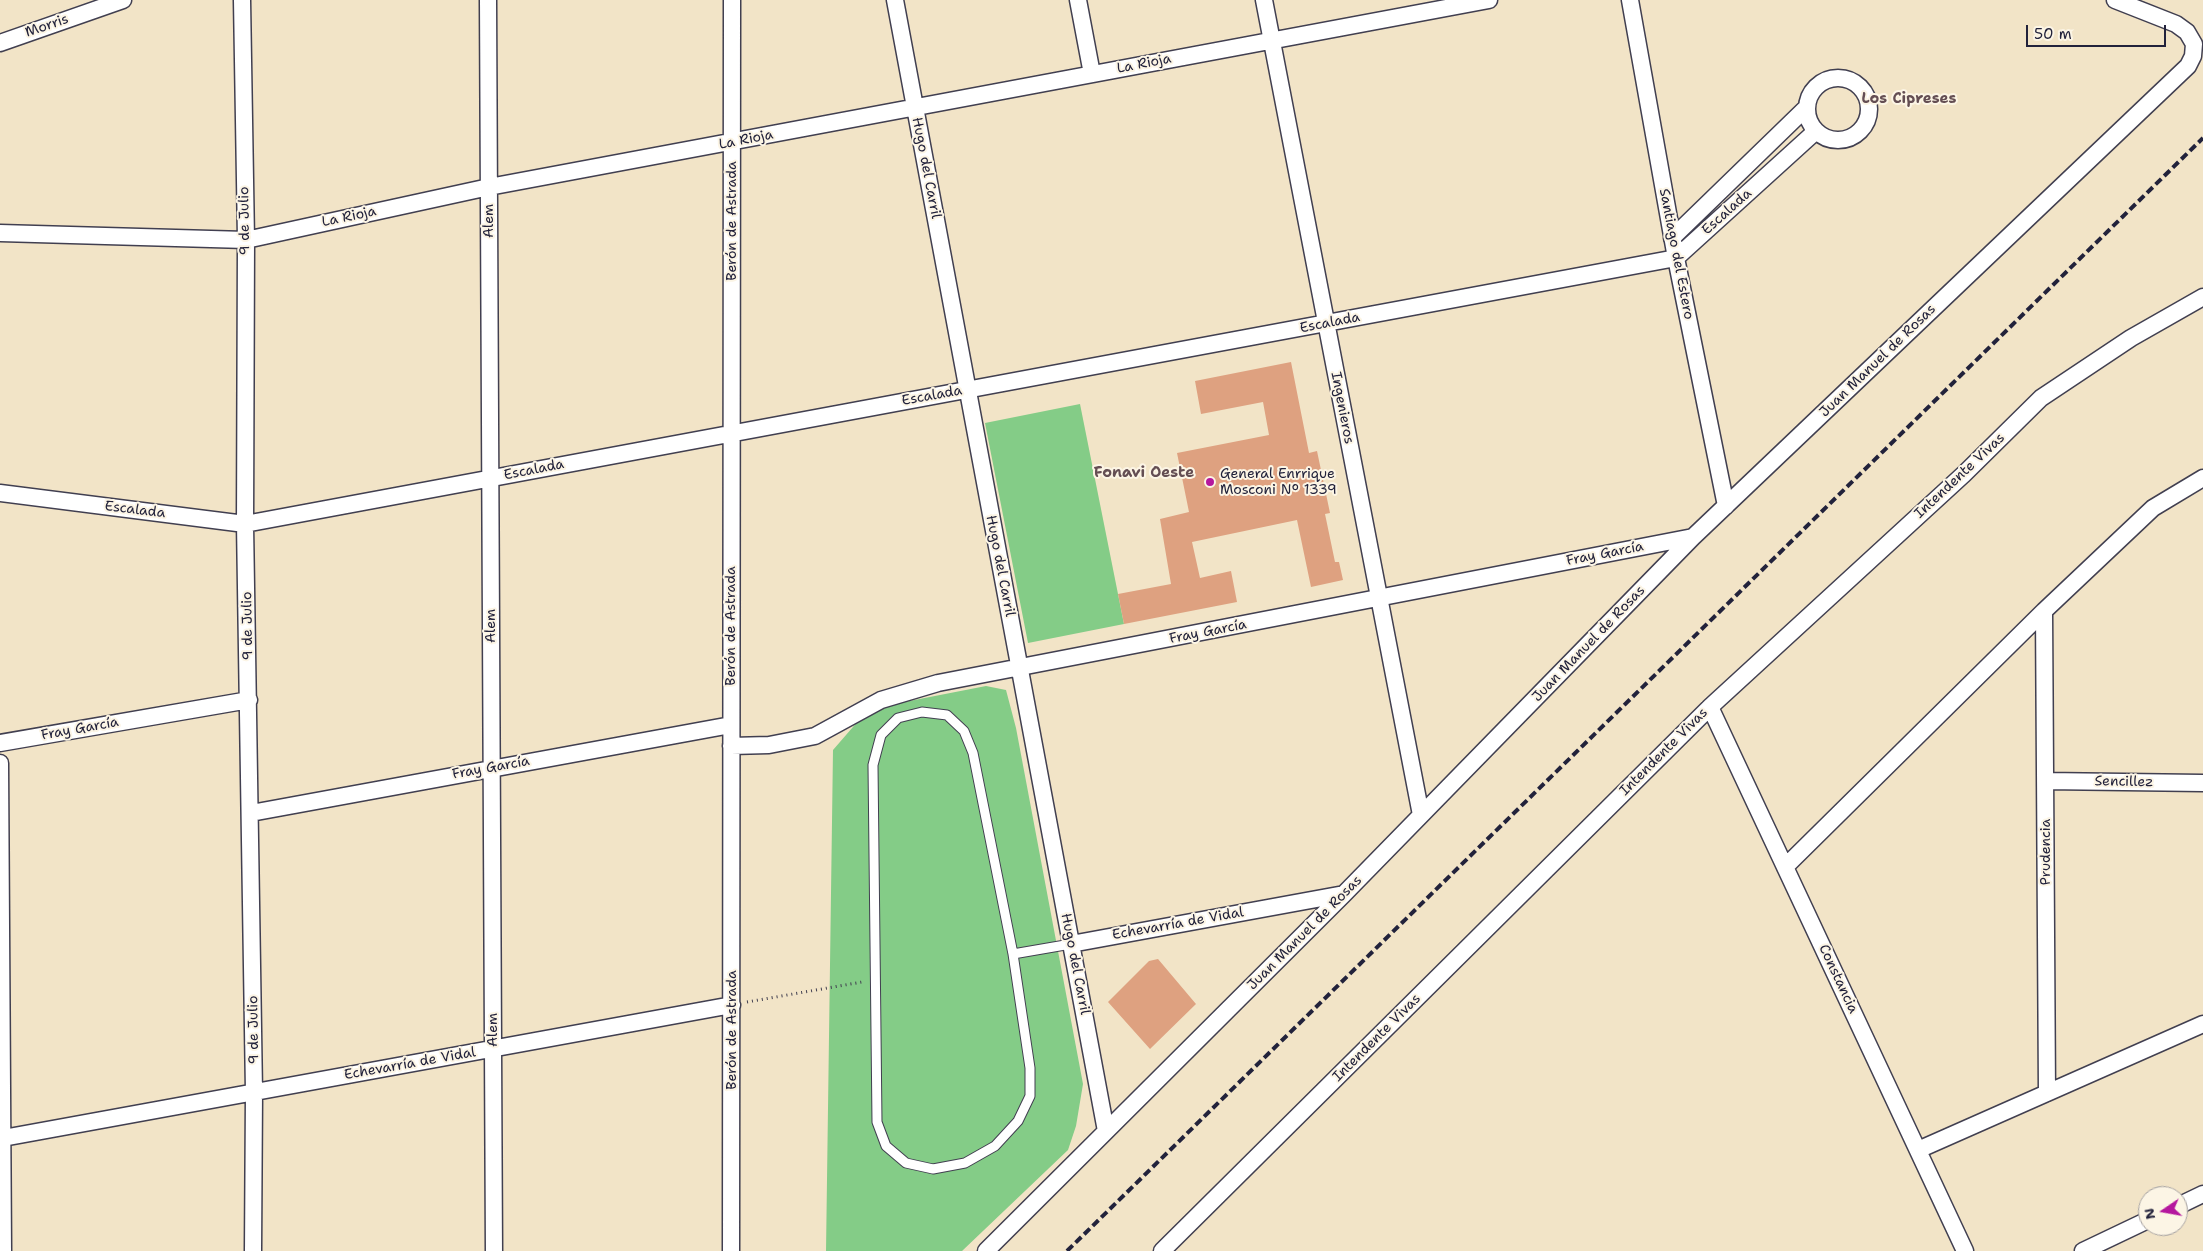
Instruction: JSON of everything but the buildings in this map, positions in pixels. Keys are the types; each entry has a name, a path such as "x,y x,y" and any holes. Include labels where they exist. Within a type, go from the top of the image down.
{"street":[{"name":"Morris","path":"0,43 122,0"},
{"name":"9 de Julio","path":"242,0 246,240 245,524 254,1092 253,1251"},
{"name":"Alem","path":"488,0 494,1251"},
{"name":"Berón de Astrada","path":"731,1251 732,0"},
{"name":"Hugo del Carril","path":"895,0 1106,1132"},
{"path":"1078,0 1092,74"},
{"name":"Ingenieros","path":"1264,0 1420,816"},
{"name":"La Rioja","path":"0,233 246,240 489,187 1489,0"},
{"name":"Santiago del Estero","path":"1630,0 1672,238 1726,506"},
{"name":"Juan Manuel de Rosas","path":"986,1251 1344,894 1693,537 2188,66 2193,56 2194,44 2187,32 2176,24 2116,0"},
{"name":"Escalada","path":"0,493 245,524 1676,258 1816,131 1832,140 1841,140 1857,134 1867,119 1868,102 1860,86 1844,78 1835,78 1819,84 1808,98 1807,107 1672,238"},
{"path":"1807,107 1811,124 1816,131"},
{"name":"Intendente Vivas","path":"1162,1251 1710,707 1964,474 2041,398 2131,338 2203,297"},
{"path":"1785,867 2044,611 2153,508 2203,478"},
{"name":"Fray García","path":"731,746 769,745 815,736 880,700 938,683 1020,669 1693,537"},
{"name":"Prudencia","path":"2044,611 2047,1093"},
{"name":"Fray García","path":"0,743 249,700"},
{"name":"Constancia","path":"1710,707 1966,1251"},
{"name":"Fray García","path":"251,813 731,725"},
{"path":"0,763 3,1251"},
{"name":"Sencillez","path":"2045,781 2203,783"},
{"name":"Echevarría de Vidal","path":"1071,944 1344,894"},
{"name":"Echevarría de Vidal","path":"3,1138 732,1005"},
{"path":"1918,1150 2203,1024"},
{"path":"2188,1201 2203,1194"},
{"path":"2083,1251 2138,1225"}],"lane":[{"path":"922,712 947,715 964,731 973,753 1013,954 1030,1068 1030,1096 1018,1121 995,1146 965,1163 933,1169 906,1163 886,1146 877,1122 876,979 873,765 881,735 898,718 922,712"},
{"name":"Echevarría de Vidal","path":"1013,954 1071,944"}],"path":[{"path":"732,1005 876,979"}],"green space":[{"path":"1080,404 1124,624 1028,643 985,423"},
{"path":"986,686 1006,690 1016,728 1083,1084 1076,1126 1068,1150 962,1251 826,1251 833,750 859,720 894,704"}],"railway":[{"path":"1067,1251 2203,138"}],"place":[{"name":"General Enrrique Mosconi Nº 1339","path":"1210,482"}],"district":[{"name":"Los Cipreses","path":"1909,99"},
{"name":"Fonavi Oeste","path":"1144,473"}]}
